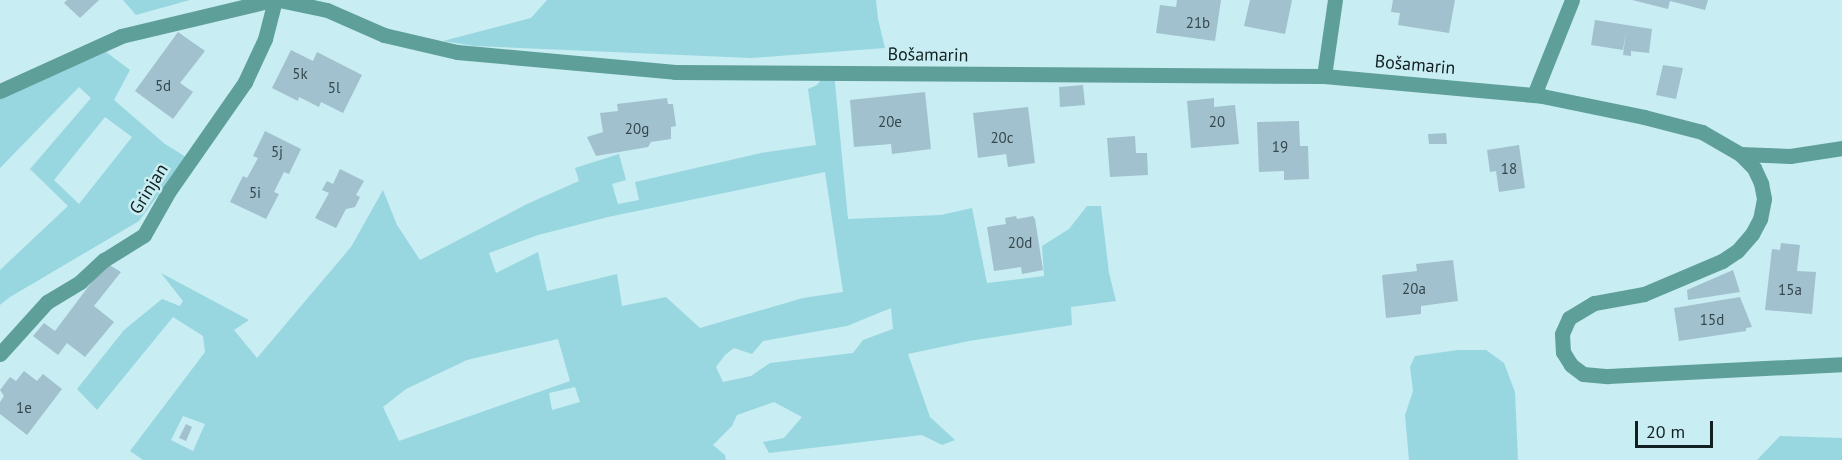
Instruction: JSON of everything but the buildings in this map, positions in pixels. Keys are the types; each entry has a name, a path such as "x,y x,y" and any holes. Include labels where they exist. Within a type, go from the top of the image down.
{"street":[{"name":"Bošamarin","path":"275,0 327,10 384,35 457,52 675,72 1324,76 1534,95 1644,117 1702,132 1740,154 1754,168 1764,199 1760,219 1752,234 1737,250 1722,261 1644,294 1594,303 1569,318 1562,334 1563,352 1571,365 1583,374 1608,376 1842,364"},
{"path":"0,91 121,36 275,0"},
{"name":"Grinjan","path":"0,354 47,302 80,282 104,260 144,235 169,191 245,82 265,39 275,0"},
{"path":"1324,76 1335,0"},
{"path":"1534,95 1572,0"},
{"path":"1740,154 1790,156 1842,148"}],"shaded area":[{"path":"123,0 190,0 136,15"},
{"path":"547,0 876,0 885,48 751,58 474,46 443,41 531,18"},
{"path":"106,52 130,70 114,100 165,144 186,157 139,221 0,305 0,270 68,206 30,169 91,98 79,87 0,168 0,99","holes":["105,117 132,137 79,204 54,180"]},
{"path":"834,73 848,219 941,215 972,208 987,283 1044,276 1042,246 1069,229 1087,206 1101,206 1109,273 1116,301 1071,307 1072,325 969,341 908,354 930,417 955,440 942,445 922,435 769,453 763,442 784,438 802,417 774,402 737,415 732,426 713,445 725,455 726,460 143,460 130,451 205,352 203,336 173,317 97,410 77,389 124,330 162,299 180,306 183,301 161,273 249,320 234,330 257,358 351,247 383,190 397,225 420,260 527,204 579,181 575,168 619,154 626,180 612,184 618,204 639,200 635,182 761,153 816,145 808,89 817,85 825,75","holes":["825,172 843,292 803,298 700,328 666,297 622,306 617,274 547,291 538,252 496,273 489,253 538,235 608,217","891,308 893,329 863,340 853,353 770,363 751,376 723,382 716,367 734,348 752,354 763,341 847,326","558,339 570,381 399,441 383,407 406,389 467,360","575,387 580,402 552,410 549,393","183,416 205,424 193,451 171,440"]},
{"path":"1458,350 1486,350 1504,363 1515,392 1518,460 1409,460 1405,415 1413,391 1410,367 1415,356"},
{"path":"1780,436 1842,438 1842,460 1757,460"}]}
